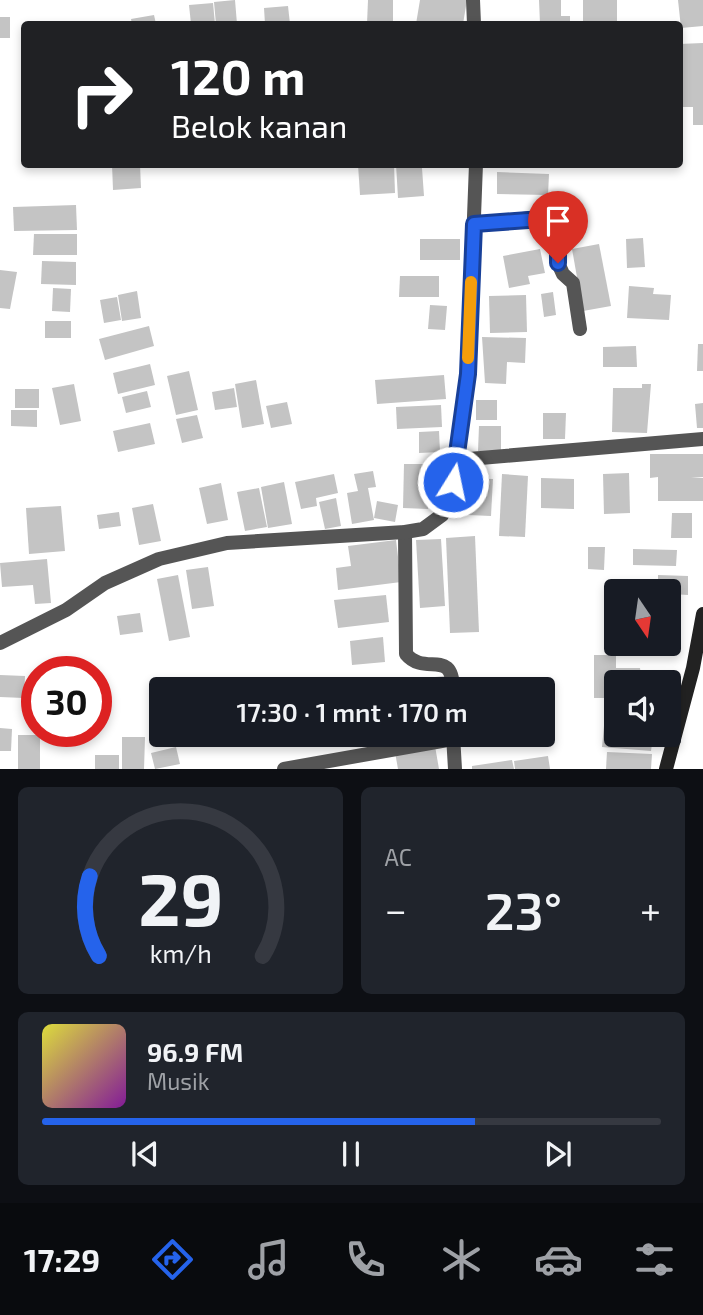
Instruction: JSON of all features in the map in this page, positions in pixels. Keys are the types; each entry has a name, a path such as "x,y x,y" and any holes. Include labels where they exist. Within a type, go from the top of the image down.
{"street":[{"path":"473,0 474,21"},
{"path":"0,643 65,610 105,583 159,559 227,542 405,532 423,529 442,514 448,503 457,460 468,374 475,168"},
{"path":"474,224 533,218 542,219 556,228 558,263 563,274 573,283 580,329"},
{"path":"457,460 703,439"},
{"path":"405,532 406,654 421,665 442,664 449,668 453,677"},
{"path":"666,769 693,668 703,614"},
{"path":"284,769 400,747"},
{"path":"454,747 455,769"}],"building":[{"path":"235,0 237,21 216,21 214,2"},
{"path":"368,0 393,0 393,21 367,21"},
{"path":"420,0 467,0 464,21 416,21"},
{"path":"539,0 561,0 561,16 570,16 570,21 540,21"},
{"path":"583,0 617,0 617,21 583,21"},
{"path":"678,0 703,0 703,26 683,28 683,21 680,21"},
{"path":"213,3 215,21 191,21 189,5"},
{"path":"288,6 290,21 265,21 264,8"},
{"path":"154,15 155,21 131,21"},
{"path":"0,17 10,17 10,38 0,38"},
{"path":"703,43 703,125 693,125 693,107 683,107 683,44"},
{"path":"112,168 140,168 141,188 113,190"},
{"path":"358,168 394,168 395,193 360,195"},
{"path":"396,168 422,168 424,196 398,198"},
{"path":"497,172 549,174 548,195 497,194"},
{"path":"76,205 77,230 14,231 13,207"},
{"path":"34,234 77,234 77,255 33,255"},
{"path":"643,238 645,267 627,268 626,239"},
{"path":"420,239 460,239 460,260 420,260"},
{"path":"599,244 611,306 583,311 572,249"},
{"path":"540,249 545,273 528,276 530,284 509,288 503,256"},
{"path":"42,261 76,262 76,285 41,284"},
{"path":"0,270 17,272 10,309 0,308"},
{"path":"400,276 439,276 439,297 399,297"},
{"path":"629,286 654,288 653,294 671,295 669,320 627,318"},
{"path":"53,288 71,289 70,312 52,311"},
{"path":"137,291 141,318 122,321 118,295"},
{"path":"553,292 556,315 544,317 541,294"},
{"path":"526,295 527,332 490,333 489,296"},
{"path":"117,297 121,320 104,323 100,300"},
{"path":"430,305 447,306 445,330 428,329"},
{"path":"45,321 71,321 71,338 45,338"},
{"path":"149,326 154,346 105,360 99,339"},
{"path":"482,337 526,338 525,363 507,362 506,384 485,383"},
{"path":"698,344 703,344 703,371 697,371"},
{"path":"636,346 637,367 603,367 603,347"},
{"path":"150,364 155,385 118,394 113,373"},
{"path":"189,371 198,410 176,415 167,376"},
{"path":"444,375 446,399 377,404 375,380"},
{"path":"256,380 264,424 242,428 235,384"},
{"path":"74,384 81,421 60,425 52,388"},
{"path":"642,384 651,384 647,433 612,432 613,388 642,388"},
{"path":"234,388 237,407 215,410 212,392"},
{"path":"15,389 39,389 39,408 15,408"},
{"path":"147,391 151,407 126,413 122,397"},
{"path":"476,400 497,400 497,420 476,420"},
{"path":"287,402 292,424 271,428 266,406"},
{"path":"703,403 703,428 697,428 695,404"},
{"path":"441,405 442,427 397,429 396,407"},
{"path":"11,410 37,410 37,427 11,426"},
{"path":"543,413 566,413 565,439 543,439"},
{"path":"197,415 203,438 182,443 176,419"},
{"path":"150,423 155,444 118,452 113,431"},
{"path":"479,426 501,426 501,451 478,451"},
{"path":"439,431 440,452 419,453 419,432"},
{"path":"650,454 703,454 703,477 691,477 703,478 703,501 658,501 658,477 650,478"},
{"path":"404,464 430,464 428,509 403,508"},
{"path":"373,471 376,487 368,488 374,520 352,524 347,493 358,491 354,474"},
{"path":"629,473 630,513 604,514 603,474"},
{"path":"334,474 338,493 316,498 317,506 301,509 295,482"},
{"path":"502,474 528,476 525,537 499,536"},
{"path":"470,478 493,479 491,516 468,515"},
{"path":"541,478 574,479 574,509 541,508"},
{"path":"284,482 292,524 268,528 261,487"},
{"path":"221,483 228,520 207,524 199,488"},
{"path":"259,488 267,527 245,531 237,492"},
{"path":"336,498 341,526 325,529 319,502"},
{"path":"377,501 398,505 395,522 374,518"},
{"path":"153,504 161,541 139,545 132,508"},
{"path":"61,506 65,551 29,554 26,508"},
{"path":"119,512 121,526 99,529 97,515"},
{"path":"672,513 692,513 692,538 671,538"},
{"path":"475,536 479,632 450,633 446,538"},
{"path":"441,539 445,606 420,608 416,540"},
{"path":"396,540 401,582 338,590 336,568 351,566 348,546"},
{"path":"588,547 605,547 604,570 588,569"},
{"path":"633,549 677,550 676,566 633,565"},
{"path":"47,559 51,603 35,604 33,585 2,587 0,563"},
{"path":"208,567 214,606 192,609 186,570"},
{"path":"178,575 190,637 169,641 157,579"},
{"path":"658,575 688,576 688,595 681,595 681,579 658,579"},
{"path":"386,595 389,622 338,628 334,600"},
{"path":"140,613 143,632 120,635 117,616"},
{"path":"383,637 385,662 352,665 350,641"},
{"path":"594,655 616,656 616,668 640,668 604,670 604,698 594,698"},
{"path":"0,675 21,676 21,698 0,697"},
{"path":"604,726 604,747 652,747 651,751 602,747"},
{"path":"0,728 12,729 11,751 0,751"},
{"path":"18,735 21,735 21,747 40,747 40,769 18,769"},
{"path":"122,737 145,737 144,769 122,769"},
{"path":"176,747 180,764 155,769 151,753"},
{"path":"435,747 439,769 398,769 395,752"},
{"path":"607,752 652,754 651,769 606,769"},
{"path":"95,755 119,755 119,769 95,769"},
{"path":"548,756 550,769 515,769 514,761"},
{"path":"512,760 514,769 472,769 472,766"}],"slow traffic":[{"path":"468,358 471,282"}],"route":[{"path":"453,482 468,374 474,224 542,219 558,232 558,263"}]}
